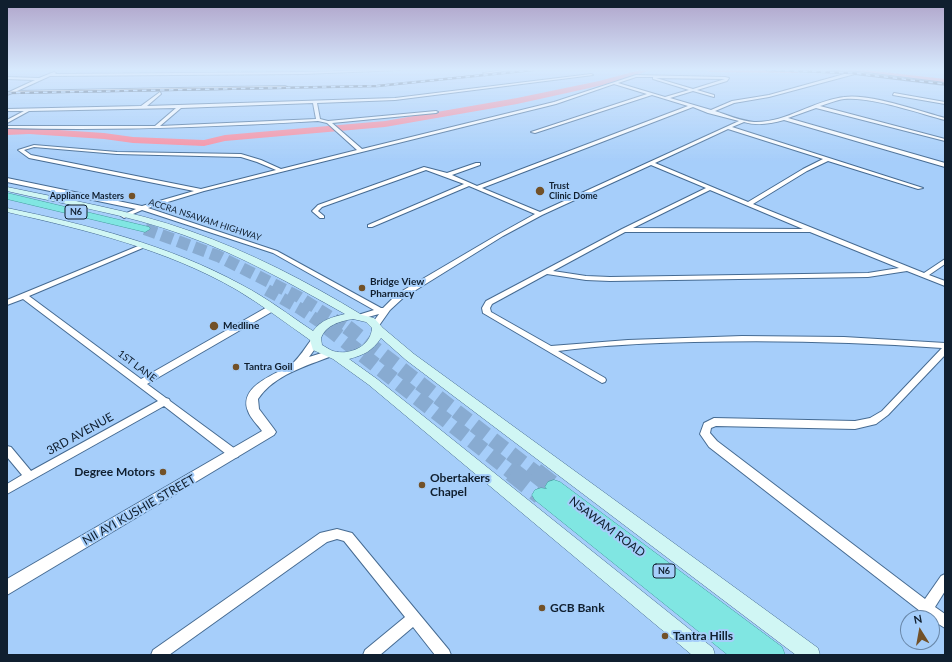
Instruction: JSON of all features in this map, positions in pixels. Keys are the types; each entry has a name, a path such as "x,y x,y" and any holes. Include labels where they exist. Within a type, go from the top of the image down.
{"highway":[{"name":"N6","path":"7,196 141,232 7,202"},
{"name":"NSAWAM ROAD","path":"745,655 547,491 774,655"}],"main road":[{"path":"7,189 124,216 187,233 272,269 359,317 376,327 422,366 810,655"},
{"path":"7,210 70,224 143,246 200,268 239,287 272,308 315,340 322,351 332,355 374,382 706,655"},
{"path":"315,340 321,328 329,322 341,318 359,317"},
{"path":"332,355 351,355 362,352 376,340 376,327"}],"street":[{"path":"142,108 151,101"},
{"path":"7,110 180,107 350,101"},
{"path":"124,216 142,208 202,190 562,101"},
{"path":"533,132 631,101"},
{"path":"675,101 742,121 761,123 782,118 834,101"},
{"path":"710,112 733,102 740,101"},
{"path":"868,101 945,119"},
{"path":"929,101 945,104"},
{"path":"315,103 318,120"},
{"path":"476,188 692,106"},
{"path":"157,126 180,107"},
{"path":"816,107 945,140"},
{"path":"7,122 29,110"},
{"path":"7,127 47,128 157,126 318,120 328,122 436,112"},
{"path":"782,118 945,165"},
{"path":"376,327 384,310 400,296 424,280 455,264 500,235 540,214 742,121"},
{"path":"328,122 360,150"},
{"path":"729,128 920,188"},
{"path":"202,190 29,156 20,150 34,146 117,153 241,156 259,161 282,171"},
{"path":"749,204 805,170 827,159"},
{"path":"651,163 945,284"},
{"path":"447,175 478,164"},
{"path":"322,217 315,212 320,206 422,169 429,169 447,175 540,214"},
{"name":"ACCRA NSAWAM HIGHWAY","path":"7,180 142,208 275,252 384,310"},
{"path":"370,226 469,184"},
{"path":"602,380 487,313 486,308 489,303 624,230 710,188"},
{"path":"624,230 813,230"},
{"path":"7,303 143,246"},
{"path":"924,276 945,261"},
{"path":"546,272 586,278 610,279 868,275 908,270"},
{"name":"1ST LANE","path":"25,296 166,401 234,454"},
{"path":"141,383 272,308"},
{"path":"359,317 384,310"},
{"path":"551,349 578,345 723,338 857,340 945,346"},
{"path":"297,365 315,340"},
{"path":"945,350 885,413 873,421 855,425 714,422 707,426 705,434 712,444 945,622"},
{"path":"297,365 332,355"},
{"name":"NII AYI KUSHIE STREET","path":"7,587 270,432 253,410 252,399 258,389 297,365"},
{"name":"3RD AVENUE","path":"7,489 166,401"},
{"path":"7,450 29,476"},
{"path":"158,655 324,536 337,534 348,537 444,655"},
{"path":"927,608 945,580"},
{"path":"370,655 414,617"}],"waterway":[{"path":"7,132 29,131 104,136 133,140 204,143 225,138 385,124 517,101"}],"tunnel":[{"path":"145,229 218,256 299,297 348,328"},
{"path":"267,290 299,308 329,328"},
{"path":"327,327 513,473"},
{"path":"347,327 536,473"},
{"path":"512,472 541,495"},
{"path":"535,472 554,487"}],"place":[{"name":"Trust Clinic Dome","path":"540,191"},
{"name":"Appliance Masters","path":"132,196"},
{"name":"Bridge View Pharmacy","path":"362,288"},
{"name":"Medline","path":"214,326"},
{"name":"Tantra Goil","path":"236,367"},
{"name":"Degree Motors","path":"163,472"},
{"name":"Obertakers Chapel","path":"422,485"},
{"name":"GCB Bank","path":"542,608"},
{"name":"Tantra Hills","path":"665,636"}]}
